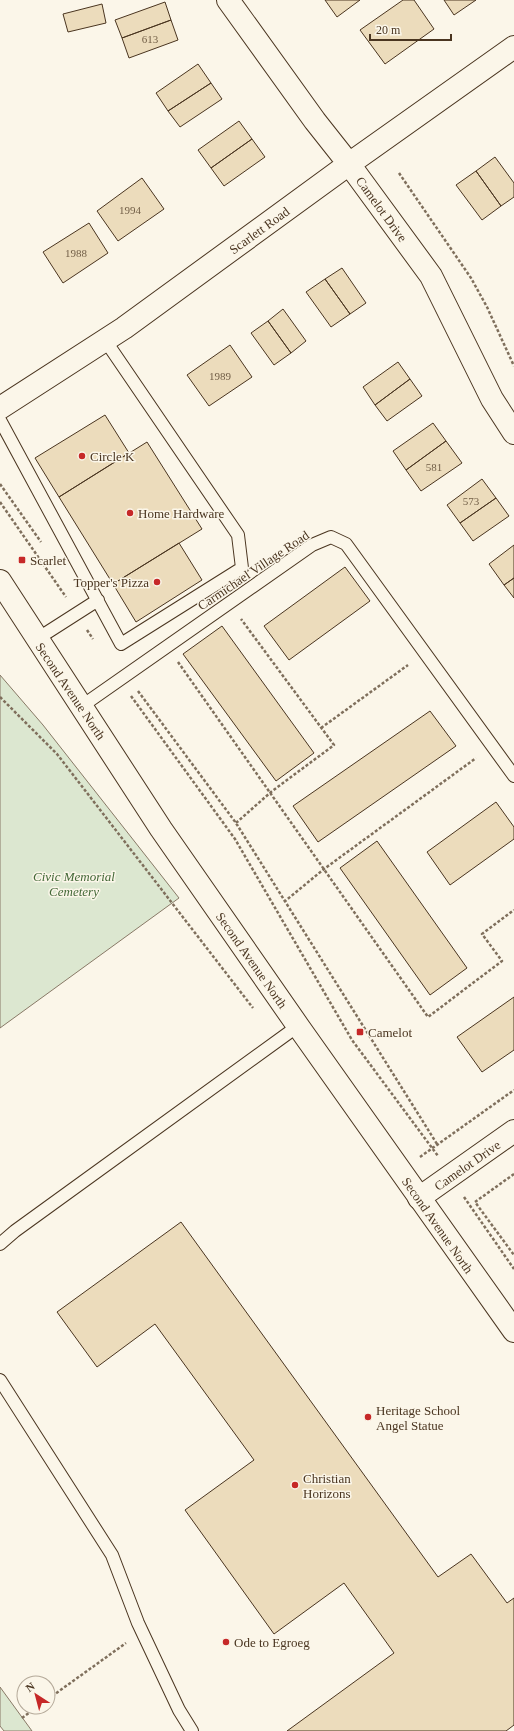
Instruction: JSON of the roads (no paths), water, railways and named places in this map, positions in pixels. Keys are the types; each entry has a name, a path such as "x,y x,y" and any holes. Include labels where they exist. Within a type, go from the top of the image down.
{"street":[{"name":"Camelot Drive","path":"228,0 315,121 349,164 431,276 492,399 514,433"},
{"name":"Scarlett Road","path":"0,408 105,340 514,47"},
{"name":"Second Avenue North","path":"0,581 161,829 298,1026 514,1331"},
{"name":"Camelot Drive","path":"419,1198 451,1177 514,1131"}],"lane":[{"path":"0,420 121,644 242,568 238,535 105,340"},
{"name":"Carmichael Village Road","path":"82,706 312,545 331,537 346,544 514,776"},
{"path":"37,639 98,600"},
{"path":"0,1244 21,1226 298,1026"},
{"path":"0,1380 112,1555 142,1632 179,1710 192,1731"}],"place":[{"name":"Circle K","path":"82,456"},
{"name":"Home Hardware","path":"130,513"},
{"name":"Scarlet","path":"22,560"},
{"name":"Topper's Pizza","path":"157,582"},
{"name":"Camelot","path":"360,1032"},
{"name":"Heritage School Angel Statue","path":"368,1417"},
{"name":"Christian Horizons","path":"295,1485"},
{"name":"Ode to Egroeg","path":"226,1642"}],"park label":[{"name":"Civic Memorial Cemetery","path":"74,884"}]}
